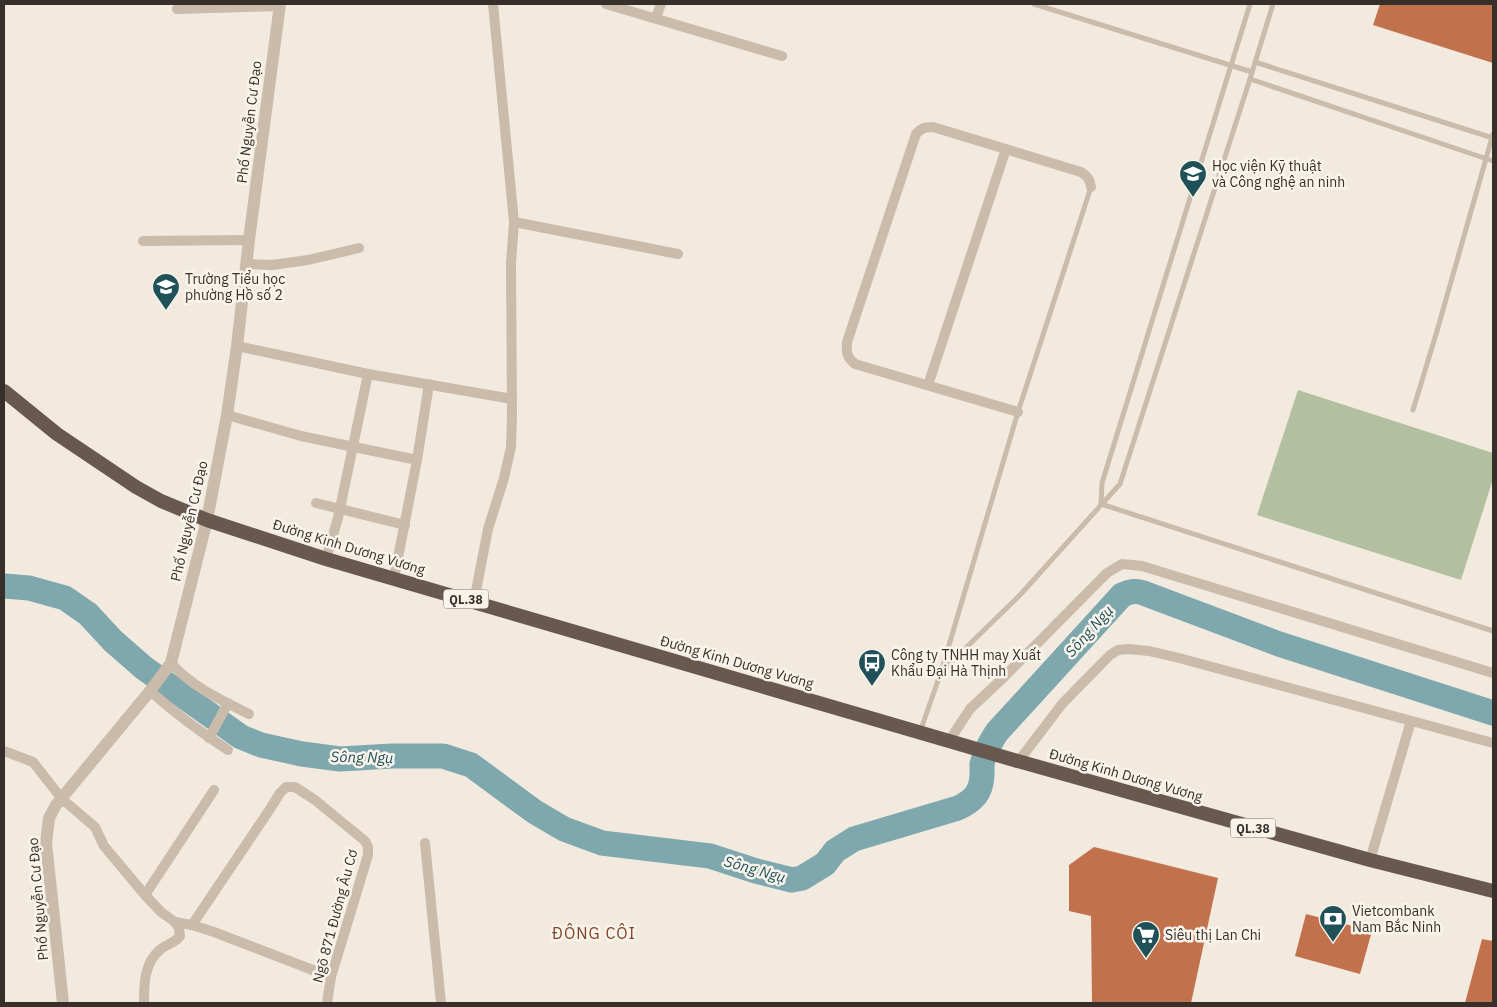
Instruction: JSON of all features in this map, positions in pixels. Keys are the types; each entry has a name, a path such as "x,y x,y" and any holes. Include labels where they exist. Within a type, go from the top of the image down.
{"highway":[{"name":"Đường Kinh Dương Vương","path":"4,392 57,434 136,487 161,501 207,520 326,558 1016,761 1370,860 1493,891"}],"street":[{"path":"474,601 488,529 504,478 511,447 511,263 514,222 493,4"},
{"path":"606,4 782,56"},
{"path":"656,18 661,4"},
{"path":"177,9 280,5"},
{"name":"Phố Nguyễn Cư Đạo","path":"63,1003 46,843 49,818 62,799 170,664 207,520 227,415 238,346 249,240 280,5"},
{"path":"1018,412 856,364 848,358 847,342 916,134 920,129 933,127 1081,172 1087,177 1091,187"},
{"path":"928,385 1006,149"},
{"path":"514,222 678,254"},
{"path":"143,241 249,240"},
{"path":"248,264 272,265 308,260 359,248"},
{"path":"238,346 368,374 512,399"},
{"path":"326,558 340,509 368,374"},
{"path":"394,578 417,460 429,384"},
{"path":"227,415 301,436 417,460"},
{"path":"316,503 405,525"},
{"path":"953,742 970,709 1107,573 1122,564 1142,566 1493,673"},
{"path":"1016,761 1062,704 1110,655 1118,650 1128,649 1149,651 1179,658 1493,743"},
{"path":"170,664 182,676 198,687 249,714"},
{"path":"150,691 179,717 228,750"},
{"path":"209,738 228,704"},
{"path":"1370,860 1411,721"},
{"path":"4,751 33,762 62,799 94,827 104,846 145,895 161,912 175,922 179,928 180,936 175,942 160,950 151,961 144,982 144,1003"},
{"name":"Ngõ 871 Đường Âu Cơ","path":"192,925 280,793 286,787 295,787 315,800 365,841 368,847 368,855 330,977 327,1003"},
{"path":"145,895 214,790"},
{"path":"425,843 441,1003"},
{"path":"175,922 214,932 330,977"}],"lane":[{"path":"1034,4 1252,72"},
{"path":"1101,504 1102,483 1250,4"},
{"path":"941,672 1020,594 1120,484 1272,4"},
{"path":"1255,62 1493,136 1437,331 1412,410"},
{"path":"1250,78 1493,161"},
{"path":"920,733 941,672 1018,412 1091,187"},
{"path":"1101,504 1493,631"}],"green space":[{"path":"1298,390 1493,453 1493,479 1461,580 1257,515"}],"building":[{"path":"1380,4 1493,4 1493,63 1373,25"},
{"name":"Siêu thị Lan Chi","path":"1094,847 1218,878 1191,1003 1092,1003 1091,916 1069,911 1069,865"},
{"name":"Vietcombank Nam Bắc Ninh","path":"1306,914 1372,931 1360,974 1295,956"},
{"path":"1482,939 1493,941 1493,1003 1465,1003"}],"waterway":[{"name":"Sông Ngụ","path":"4,586 29,588 65,598 88,614 113,641 144,668 241,737 261,745 302,754 340,759 443,756 471,765 535,812 564,829 602,843 710,856 792,880 802,878 825,864 835,851 854,839 958,808 972,799 980,787 982,764 997,732 1122,595 1131,592 1143,593 1279,644 1493,713"}],"place":[{"name":"Học viện Kỹ thuật và Công nghệ an ninh","path":"1193,198"},
{"name":"Trường Tiểu học phường Hồ số 2","path":"166,311"},
{"name":"Công ty TNHH may Xuất Khẩu Đại Hà Thịnh","path":"872,687"},
{"name":"Vietcombank Nam Bắc Ninh","path":"1333,943"},
{"name":"Siêu thị Lan Chi","path":"1146,959"}],"district":[{"name":"ĐÔNG CÔI","path":"594,933"}]}
